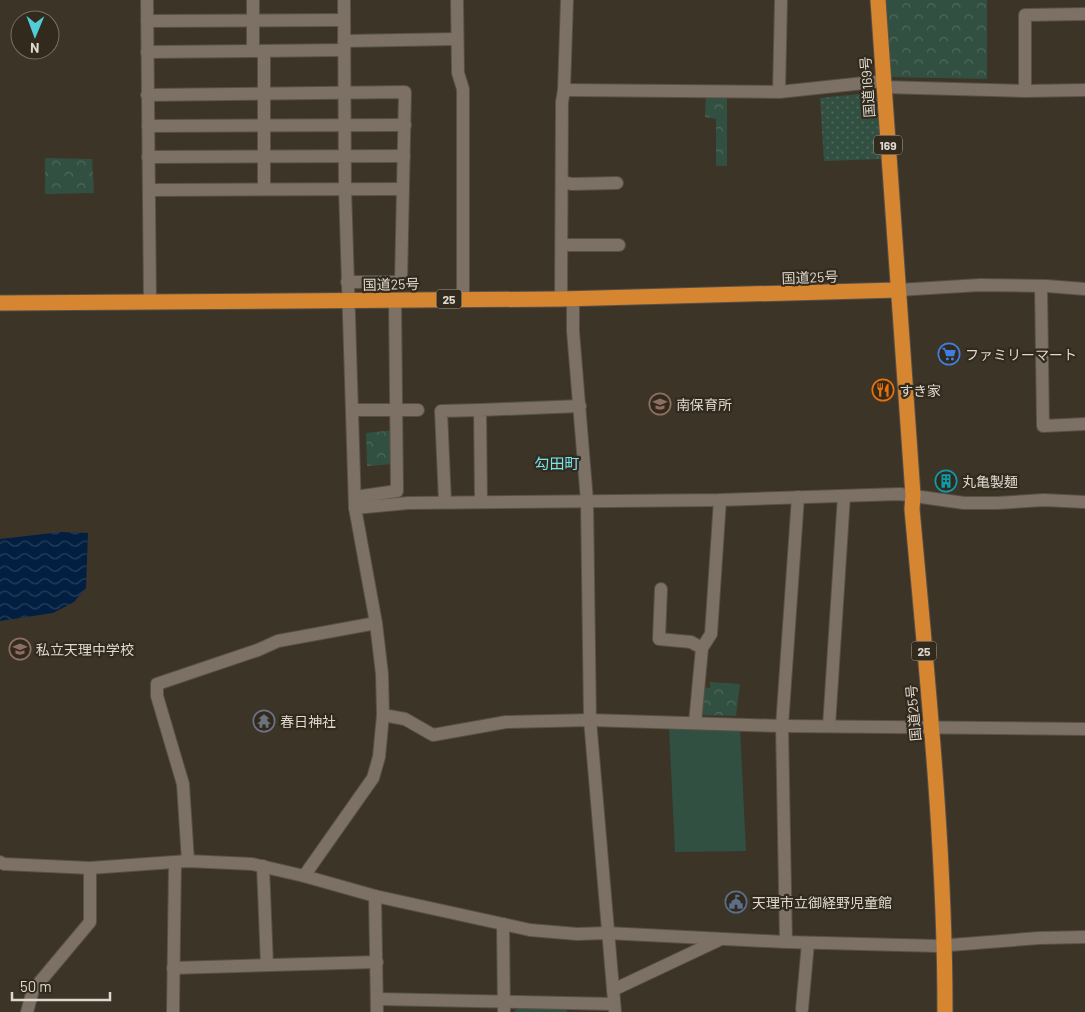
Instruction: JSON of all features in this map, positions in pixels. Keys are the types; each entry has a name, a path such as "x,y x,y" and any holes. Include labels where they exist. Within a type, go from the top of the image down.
{"highway":[{"name":"国道169号","path":"878,0 898,290"},
{"name":"国道25号","path":"0,303 567,299 898,290 913,495 912,509 931,728 945,945 945,1012"}],"street":[{"path":"147,0 150,303"},
{"path":"253,0 253,21 263,93 264,189"},
{"path":"304,876 373,778 380,757 383,715 382,674 376,623 355,502 344,156 344,0"},
{"path":"457,0 458,73 463,89 463,299"},
{"path":"375,896 377,1006 614,1008 590,720 587,501 573,324 567,299 562,245 562,102 567,0"},
{"path":"779,92 781,0"},
{"path":"1025,90 1025,14 1085,14"},
{"path":"147,21 344,20"},
{"path":"147,52 258,51 457,39"},
{"path":"564,90 779,92 883,84 1025,90 1085,90"},
{"path":"148,95 405,92 401,282 347,282"},
{"path":"148,126 404,125"},
{"path":"148,157 404,156"},
{"path":"562,182 572,184 617,183"},
{"path":"149,190 403,189"},
{"path":"562,245 619,245"},
{"path":"898,290 980,285 1085,289"},
{"path":"1041,286 1043,426 1085,424"},
{"path":"355,502 397,491 395,300"},
{"path":"446,502 441,411 580,406"},
{"path":"352,410 418,410"},
{"path":"480,410 481,501"},
{"path":"355,502 720,500 900,494 964,502 997,503 1044,500 1085,502"},
{"path":"829,726 844,496"},
{"path":"786,942 782,726 798,497"},
{"path":"695,723 702,648 711,634 720,500"},
{"path":"661,589 658,639 691,642 702,648"},
{"path":"173,1012 173,968 181,862 183,784 157,696 157,684 258,650 278,641 376,623"},
{"path":"383,715 404,719 433,735 506,722 590,720 782,726 1085,729"},
{"path":"0,862 4,864 90,868 181,862 239,862 304,876 375,896 530,930 577,934 607,933 808,943 945,945 1039,938 1085,937"},
{"path":"264,866 267,965"},
{"path":"28,1012 33,990 90,922 90,868"},
{"path":"503,924 504,1007"},
{"path":"613,990 721,939"},
{"path":"802,1009 808,943"},
{"path":"173,968 377,962"}],"green space":[{"path":"885,0 987,0 987,79 890,77"},
{"path":"706,92 727,93 727,166 716,166 716,119 705,117"},
{"path":"878,92 883,159 824,161 820,98"},
{"path":"45,158 92,159 94,193 45,194"},
{"path":"394,430 394,464 367,466 366,433"},
{"path":"710,682 740,684 736,716 702,715 703,687 710,688"},
{"path":"669,728 740,729 746,851 675,852"},
{"path":"521,1004 566,1004 567,1012 514,1012"}],"water":[{"path":"61,532 88,533 86,588 74,602 53,613 0,621 0,539"}],"place":[{"name":"ファミリーマート","path":"949,354"},
{"name":"すき家","path":"883,390"},
{"name":"南保育所","path":"660,404"},
{"name":"丸亀製麺","path":"946,481"},
{"name":"私立天理中学校","path":"20,649"},
{"name":"春日神社","path":"264,721"},
{"name":"天理市立御経野児童館","path":"736,902"}],"district":[{"name":"勾田町","path":"557,463"}]}
